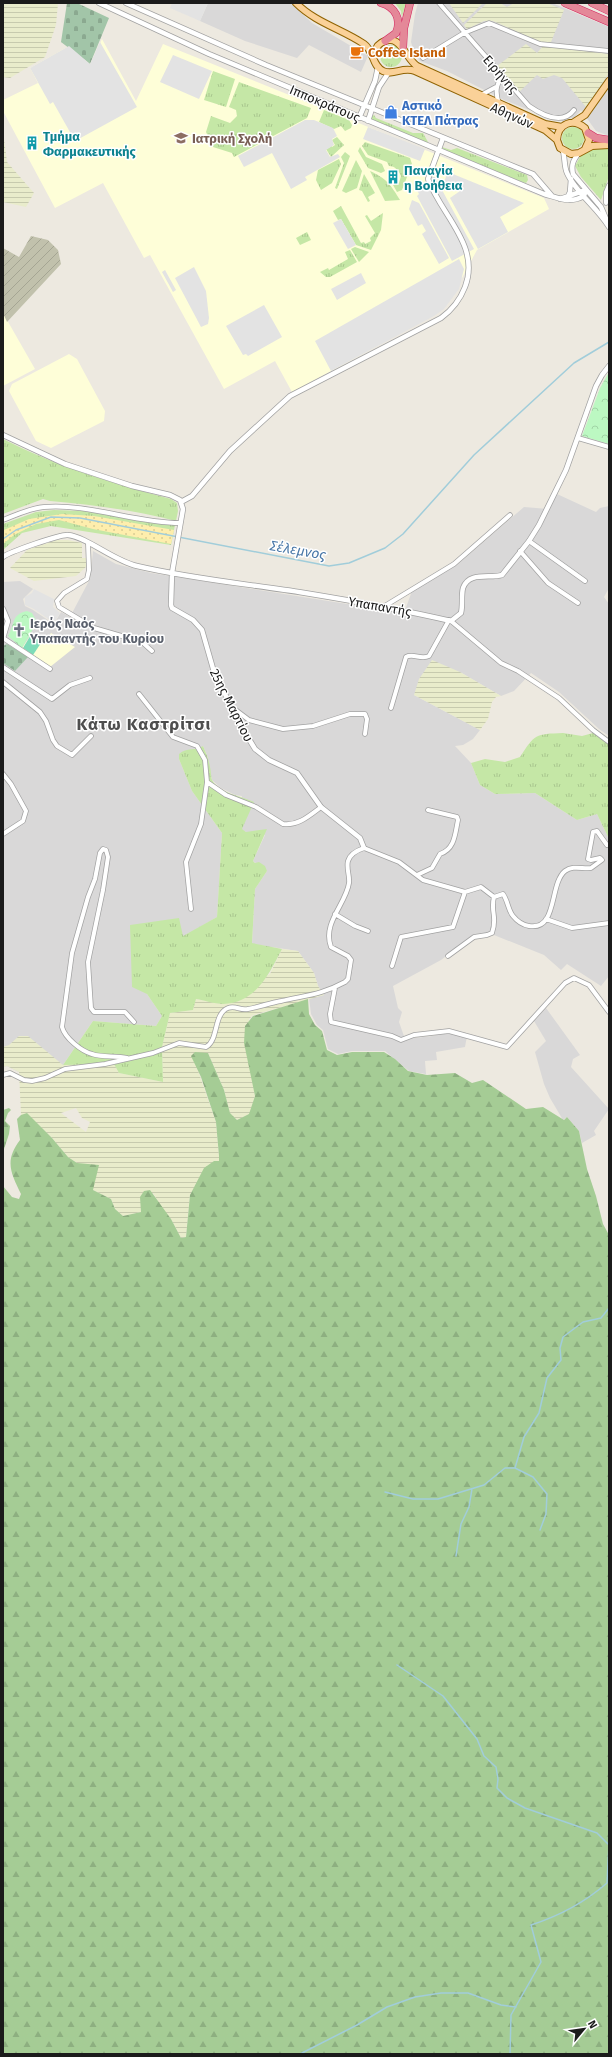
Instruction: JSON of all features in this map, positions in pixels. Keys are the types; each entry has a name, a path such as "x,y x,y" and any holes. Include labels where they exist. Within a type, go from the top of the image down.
{"highway":[{"path":"381,3 392,8 398,18 396,33 382,43"},
{"path":"403,47 404,28 410,3"},
{"path":"565,3 609,22"},
{"path":"592,3 609,11"},
{"path":"588,133 596,138 609,140"}],"main road":[{"path":"296,3 316,19 367,46 374,56 378,67 389,72"},
{"path":"360,42 397,42 403,47"},
{"path":"374,56 382,43"},
{"name":"Αθηνών","path":"403,47 406,55 417,66 545,124 562,127"},
{"path":"399,70 404,63 406,55"},
{"name":"Αθηνών","path":"389,72 399,70 416,71 544,130 557,140 563,151"},
{"path":"557,140 562,127 585,115 609,81"},
{"path":"574,122 580,124 588,133 588,143 582,151"},
{"path":"563,151 571,154 596,145 609,145"}],"street":[{"name":"Ιπποκράτους","path":"99,3 191,46 360,118 553,197 566,201 584,196"},
{"name":"Ιπποκράτους","path":"126,3 219,45 364,106 533,174 553,197"},
{"name":"Ειρήνης","path":"439,3 524,100 541,113 558,119 570,114 574,110"},
{"path":"424,58 464,33 489,23 493,23 540,44 609,52"},
{"path":"360,118 375,81 378,67"},
{"path":"368,121 379,87 389,72"},
{"path":"499,104 496,95 496,87 502,75"},
{"path":"480,95 496,87"},
{"path":"181,502 192,496 230,451 290,396 441,318 455,305 466,282 468,255 428,179 443,138"},
{"path":"563,151 565,167 571,179 584,196 602,215 609,228"},
{"path":"582,151 573,161 571,168 573,174 601,207 609,228"},
{"path":"567,197 570,192 571,179"},
{"path":"606,203 609,185"},
{"path":"559,199 586,190"},
{"path":"584,196 586,190"},
{"path":"391,708 406,657 409,655 425,658 429,656 450,620 461,613 463,588 468,581 474,577 502,575 520,551 529,542 562,477 578,438 596,386 609,366"},
{"path":"3,435 65,464 132,486 176,497 181,502 183,509 172,573"},
{"path":"578,438 609,448"},
{"path":"3,520 43,507 65,507 163,523 180,523"},
{"path":"383,608 454,564 510,515"},
{"name":"Υπαπαντής","path":"3,557 63,534 70,535 88,543 111,556 130,564 172,573 305,593 383,608 408,611 450,620"},
{"path":"529,542 585,581"},
{"path":"88,543 89,570 87,579 64,593 57,601 59,607 94,628 142,642 152,651"},
{"path":"520,551 548,583 578,603"},
{"name":"25ης Μαρτίου","path":"172,573 171,605 175,610 193,620 202,630 214,672 248,740 255,749 269,760 297,773 321,807 360,838 364,848"},
{"path":"3,609 8,621 3,638 50,669"},
{"path":"450,620 498,660 518,671 559,698 609,742"},
{"path":"3,667 52,698 70,685 90,678"},
{"path":"3,682 40,712 46,721 53,740 62,749 72,755 91,736"},
{"path":"139,694 173,737 197,746 205,760 207,782 201,824 186,862 191,909"},
{"path":"233,708 249,720 283,729 313,726 350,714 365,714 367,719 365,734"},
{"path":"3,774 12,784 26,811 23,821 3,834"},
{"path":"207,782 226,795 256,807 282,824 295,824 321,807"},
{"path":"417,875 429,870 440,854 447,852 451,848 458,820 457,817 428,810"},
{"path":"494,897 503,894 513,916 526,925 538,925 546,919 562,873 571,868 591,868 602,860 600,858 591,860 588,859 593,832 597,831 607,845"},
{"path":"3,1075 10,1073 24,1080 32,1081 45,1078 65,1069 106,1064 159,1051 179,1043 207,1046 213,1038 220,1016 227,1008 235,1006 247,1010 282,1001 317,995 335,988 347,980 351,961 348,956 335,950 330,945 330,930 335,914 348,885 348,861 353,854 364,848 399,862 426,881 465,892 480,887 494,897"},
{"path":"129,1058 116,1055 92,1054 68,1037 62,1027 72,954 88,897 95,880 100,852 103,849 106,850 108,857 88,966 91,1008 94,1012 125,1012 134,1022"},
{"path":"392,966 401,937 453,927 465,892"},
{"path":"448,956 474,937 491,933 496,921 492,907 494,897"},
{"path":"335,914 355,926 368,931"},
{"path":"546,919 572,928 609,923"},
{"path":"335,988 330,1014 331,1022 392,1036 401,1040 414,1035 454,1031 506,1047 510,1045 565,983 574,978 589,985 609,1012"}],"shaded area":[{"path":"3,3 58,3 56,25 45,57 10,78 3,77"},
{"path":"172,3 208,3 200,21 170,8"},
{"path":"208,3 291,3 312,23 368,56 361,72 309,45 297,58 245,41 200,21"},
{"path":"418,3 552,3 609,27 609,136 596,131 581,110 574,118 554,120 504,100 447,71 420,61 415,56 411,42"},
{"path":"449,3 483,3 463,23"},
{"path":"487,3 500,3 507,7 514,3 547,3 564,10 551,42 540,42 493,21 484,21 467,29 464,25"},
{"path":"102,39 136,101 163,44 544,198 549,209 477,250 462,278 373,328 381,344 292,392 275,361 224,389 150,255 144,258 103,183 55,208 3,111 3,100 38,83 30,68 69,46 90,64"},
{"path":"100,42 137,107 75,141 53,102 50,104 30,68 69,46 90,64"},
{"path":"526,44 537,53 543,46 609,54 609,73 586,107 562,78 554,75 543,79 537,75 519,92 497,66"},
{"path":"173,55 212,71 199,99 160,82"},
{"path":"305,120 314,120 333,128 337,136 332,139 334,145 326,150 330,157 338,154 340,157 305,177 307,180 291,189 272,153 244,167 238,156"},
{"path":"368,127 425,149 420,161 363,139"},
{"path":"3,131 7,162 34,193 26,207 3,202"},
{"path":"448,172 524,203 500,217 508,232 478,249 450,198 460,191 443,184"},
{"path":"430,177 435,177 474,249 452,261 417,196 419,194 417,190"},
{"path":"412,200 419,203 449,258 439,264 422,234 426,231 422,224 418,226 409,209"},
{"path":"341,219 356,245 348,249 333,223"},
{"path":"31,236 48,240 58,250 61,264 7,322 3,313 3,248 19,257"},
{"path":"459,259 464,269 459,289 444,309 434,316 331,371 315,341"},
{"path":"194,267 206,291 209,318 208,324 201,327 175,278"},
{"path":"165,270 176,290 173,292 162,272"},
{"path":"361,273 366,283 337,300 331,289"},
{"path":"264,305 282,337 248,356 246,354 243,355 226,326"},
{"path":"3,313 35,369 3,386"},
{"path":"69,354 77,359 105,411 104,421 51,448 36,441 9,391 12,384"},
{"path":"557,494 596,512 600,508 609,506 609,588 604,597 609,604 609,736 599,729 559,692 531,673 514,691 501,696 460,672 414,695 480,730 473,739 463,745 455,746 471,763 480,785 495,794 535,793 577,820 597,814 609,839 609,976 601,986 567,964 561,970 544,955 489,933 475,934 441,960 393,986 398,1008 402,1012 399,1022 405,1039 433,1036 447,1032 467,1036 465,1047 436,1052 437,1060 425,1061 426,1074 409,1071 385,1051 352,1051 338,1054 328,1049 323,1030 317,1025 311,1014 309,998 323,995 318,986 314,973 298,951 252,944 255,889 267,871 253,861 265,835 246,832 241,829 242,796 235,795 221,788 212,780 207,755 203,746 179,759 192,791 222,833 217,917 183,937 147,994 162,1016 156,1026 93,1021 63,1065 28,1077 7,1066 3,1067 3,582 20,581 33,589 23,599 25,606 54,624 61,612 70,617 90,579 93,551 116,564 151,573 404,613 412,591 458,564 524,507 548,509"},
{"path":"56,540 68,540 82,543 82,558 87,558 87,566 76,576 34,581 10,568 27,550"},
{"path":"34,589 54,599 53,607 60,613 54,623 34,609 25,605 25,597 32,593"},
{"path":"32,633 46,640 51,633 75,647 50,667 22,648"},
{"path":"432,660 460,672 501,696 496,697 492,702 488,719 480,730 414,695 419,679"},
{"path":"282,949 298,951 314,973 318,986 324,995 253,1015 249,1019 252,1077 255,1096 250,1114 237,1120 230,1114 224,1090 208,1053 195,1062 216,1122 219,1161 214,1161 200,1177 190,1195 186,1237 181,1238 171,1219 163,1210 153,1193 141,1212 123,1216 115,1209 111,1199 93,1190 77,1163 68,1157 52,1138 27,1114 21,1115 19,1072 7,1066 3,1067 3,1047 9,1045 19,1036 28,1036 63,1065 114,1064 119,1073 163,1082 162,1047 170,1013 193,1010 196,999 221,1004 270,974","holes":["76,1108 82,1118 90,1122 86,1132 61,1113"]},
{"path":"546,1008 580,1055 573,1059 571,1067 609,1109 594,1131 596,1135 582,1143 579,1131 567,1117 563,1120 550,1098 544,1084 535,1052 546,1041 534,1021"}],"green space":[{"path":"67,3 77,3 109,18 90,64 61,42"},
{"path":"395,3 406,3 402,17 401,11"},
{"path":"387,45 395,45 402,52 402,60 395,67 387,67 380,60 380,52"},
{"path":"213,71 235,79 226,107 204,100"},
{"path":"239,82 311,108 307,118 234,157 232,153 213,147 206,132 211,116 230,123 237,116 236,110 229,107"},
{"path":"324,110 349,120 352,125 351,128 345,131 341,126 334,129 319,122"},
{"path":"374,115 376,118 413,133 423,133 428,142 426,143 371,119"},
{"path":"321,127 332,147 335,145 332,140 337,137 344,145 331,157 326,149 330,147"},
{"path":"573,127 581,130 584,138 581,146 573,149 565,146 562,138 565,130"},
{"path":"365,142 410,158 412,164 402,190 397,192 393,185 399,183 401,176 398,171 389,166 387,162 368,155 362,146"},
{"path":"360,147 366,157 382,164 385,171 381,173 368,168 358,151"},
{"path":"442,147 451,150 457,148 527,175 528,180 526,183 522,182 444,150"},
{"path":"593,147 609,149 609,176 601,200 581,177 575,166 581,155"},
{"path":"345,152 350,156 337,189 335,188 344,163 341,157"},
{"path":"339,159 341,164 332,183 321,190 316,180 318,170"},
{"path":"356,160 362,171 357,188 346,193 342,191"},
{"path":"370,171 388,182 400,200 385,201"},
{"path":"364,174 375,193 368,197 370,201 368,202 362,191 359,190"},
{"path":"341,206 361,243 364,242 365,244 371,241 370,238 375,233 365,216 367,215 371,221 383,213 381,230 371,250 356,245 341,219 338,220 333,211"},
{"path":"307,232 311,240 300,245 296,238"},
{"path":"355,247 369,252 359,262 351,249"},
{"path":"350,250 357,262 330,277 326,277 320,272 328,268 329,270 348,259 345,252"},
{"path":"609,372 609,444 582,436 600,388"},
{"path":"3,439 44,458 86,474 171,499 177,503 178,511 176,521 129,511 43,499 3,514"},
{"path":"54,510 84,511 175,525 171,545 51,526 22,533 3,550 3,524 36,512"},
{"path":"27,611 32,613 37,622 22,648 8,636 16,617 22,612"},
{"path":"32,633 43,640 33,655 23,648"},
{"path":"7,644 28,657 15,671 3,663 3,646"},
{"path":"563,733 582,736 593,733 609,744 609,839 597,814 577,820 535,793 495,794 480,785 471,763 485,759 505,762 520,757 529,744 541,735"},
{"path":"203,746 209,762 212,780 216,785 226,792 254,802 242,829 246,832 267,829 253,861 255,863 259,862 265,866 267,871 255,889 252,943 282,949 272,968 260,986 253,993 234,1002 223,1004 196,999 193,1010 170,1013 162,1047 163,1082 119,1073 114,1064 63,1065 93,1021 156,1026 162,1016 147,994 132,987 130,925 179,918 183,936 217,917 222,833 192,791 179,759 179,754 182,752"},
{"path":"308,999 309,1014 315,1025 322,1031 327,1050 337,1055 352,1052 384,1052 395,1059 408,1071 427,1075 455,1073 472,1083 483,1080 526,1109 543,1107 564,1120 567,1117 579,1131 587,1169 603,1224 609,1235 609,2054 3,2054 3,1186 12,1197 19,1199 21,1194 14,1180 11,1167 12,1154 20,1140 17,1119 21,1115 27,1113 52,1138 68,1157 77,1163 99,1165 93,1190 111,1199 115,1209 123,1216 141,1212 140,1197 144,1191 150,1190 171,1219 181,1238 186,1237 190,1195 204,1168 214,1161 219,1161 216,1122 201,1077 191,1056 195,1052 208,1053 224,1090 230,1113 237,1120 249,1114 255,1096 244,1043 245,1026 253,1016"},
{"path":"9,1108 11,1110 5,1121 10,1126 9,1134 3,1152 3,1110"}],"sand":[{"path":"62,514 94,516 174,530 171,544 93,529 59,520 36,524 14,535 3,544 4,530 29,519"}],"waterway":[{"name":"Σέλεμνος","path":"3,539 16,530 51,517 80,518 329,566 349,563 385,548 403,534 474,455 574,363 609,342"},
{"path":"515,1468 524,1437 539,1413 547,1378 561,1360 560,1348 563,1337 583,1322 601,1318 609,1308"},
{"path":"385,1492 413,1499 438,1499 484,1485 505,1468 515,1468 533,1477 547,1494 546,1514 540,1530"},
{"path":"456,1556 461,1524 469,1507 472,1489"},
{"path":"397,1665 443,1696 477,1739 484,1756 496,1767 498,1779 497,1788 507,1798 525,1808 597,1833 608,1844"},
{"path":"510,2054 511,2015 541,1962 531,1925 571,1908 589,1897 607,1883 609,1844"},
{"path":"300,2054 357,2025 387,2007 415,1997 441,1993 468,1993 501,2005 516,2007"}],"place":[{"name":"Coffee Island","path":"357,52"},
{"name":"Αστικό ΚΤΕΛ Πάτρας","path":"391,112"},
{"name":"Ιατρική Σχολή","path":"181,138"},
{"name":"Τμήμα Φαρμακευτικής","path":"32,143"},
{"name":"Παναγία η Βοήθεια","path":"393,177"},
{"name":"Ιερός Ναός Υπαπαντής του Κυρίου","path":"19,630"}],"district":[{"name":"Κάτω Καστρίτσι","path":"144,724"}]}
